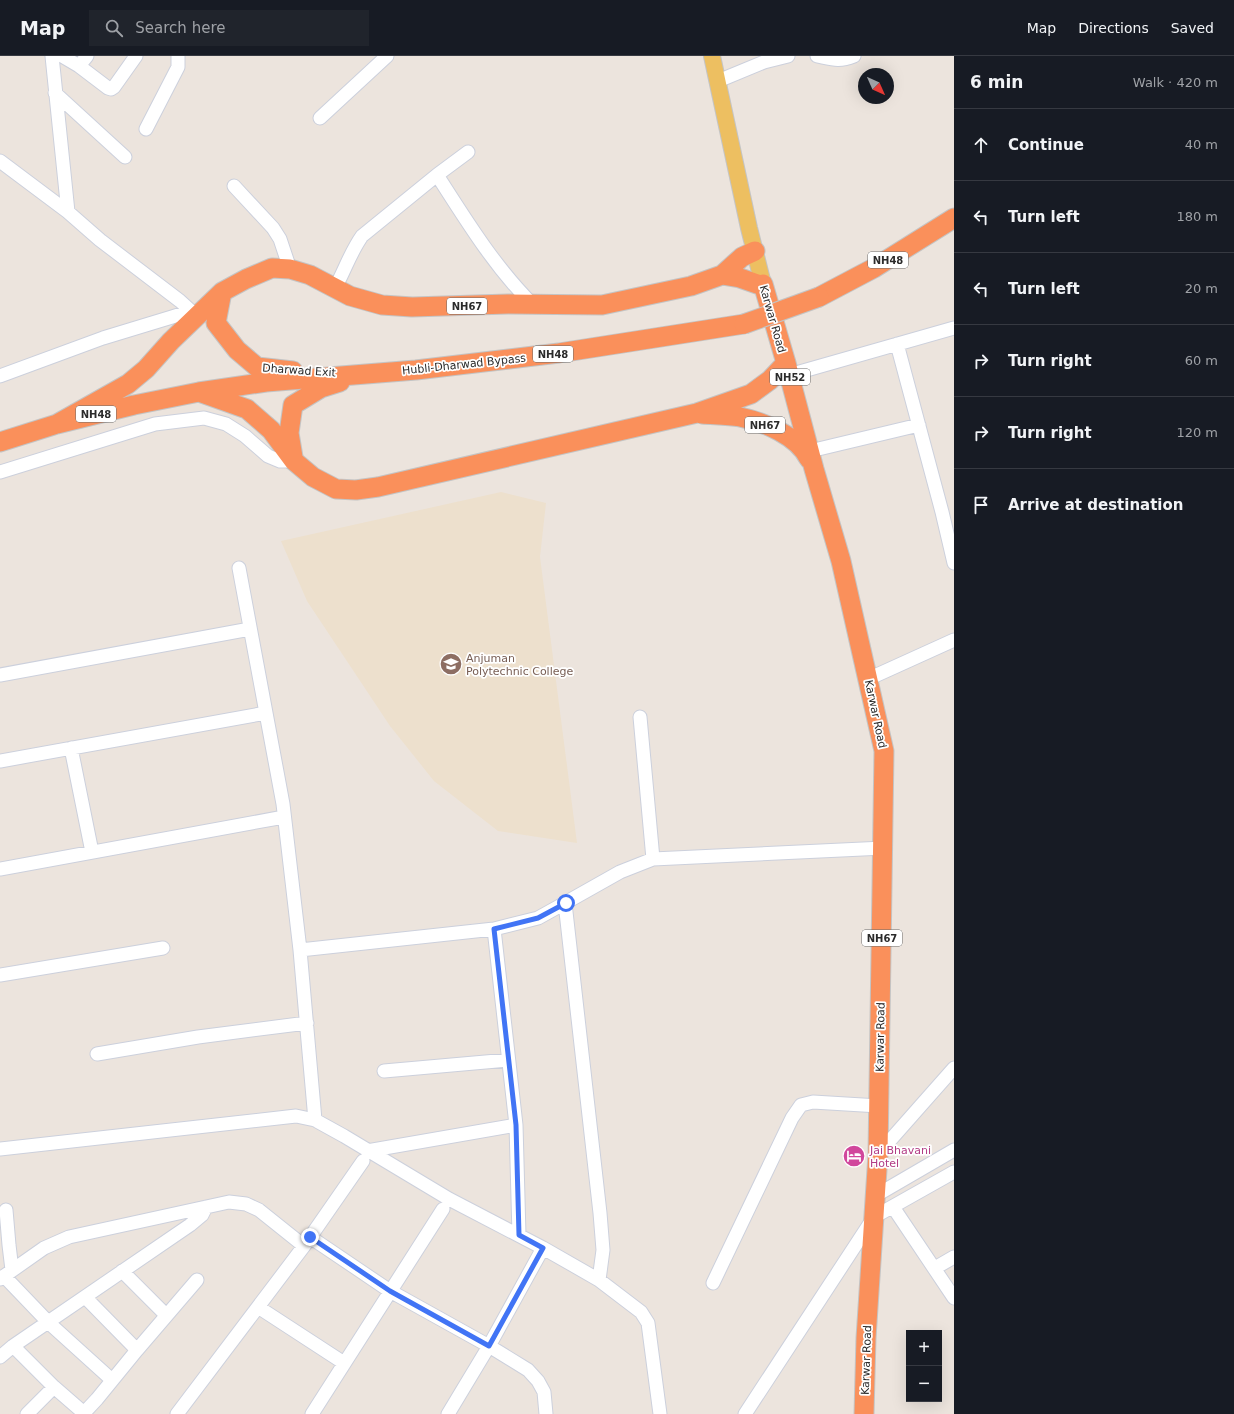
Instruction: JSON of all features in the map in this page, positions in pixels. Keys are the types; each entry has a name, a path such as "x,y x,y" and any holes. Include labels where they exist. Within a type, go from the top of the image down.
{"highway":[{"name":"Hubli-Dharwad Bypass","path":"0,442 57,424 134,405 199,392 266,382 416,370 576,351 744,324 819,297 874,268 954,218"},
{"path":"722,275 742,257 754,250"},
{"name":"NH67","path":"222,292 246,279 272,268 290,268 310,275 350,296 382,306 412,307 532,304 602,305 691,286 722,275 740,278 760,285 763,284"},
{"name":"Karwar Road","path":"763,284 788,369 814,470 841,561 884,751 884,848 878,1154 866,1338 864,1414"},
{"path":"57,424 128,384 146,369 172,341 195,312 222,292"},
{"name":"Dharwad Exit","path":"222,292 216,323 237,350 257,367 291,371 360,375"},
{"path":"698,413 751,394 788,369"},
{"path":"294,461 289,433 293,405 321,388 360,375"},
{"path":"199,392 247,409 271,430 294,461"},
{"name":"NH67","path":"294,461 312,477 336,489 356,490 386,485 698,413 740,417 765,425 789,436 807,454 814,470"}],"main road":[{"name":"Karwar Road","path":"712,56 754,250 763,284"}],"street":[{"path":"52,56 68,212"},
{"path":"62,56 83,61 108,88 111,89 136,56"},
{"path":"146,128 178,67 178,56"},
{"path":"320,118 387,56"},
{"path":"718,81 764,62 788,56"},
{"path":"817,56 836,60 847,59 854,56"},
{"path":"55,93 125,157"},
{"path":"335,288 343,274 353,249 362,236 437,175 468,152"},
{"path":"0,161 68,212 100,240 195,312"},
{"path":"437,175 484,248 517,289 532,304"},
{"path":"234,186 273,228 280,239 290,268"},
{"path":"0,376 103,338 195,312"},
{"path":"788,369 897,344 954,328"},
{"path":"897,344 919,425 948,510 954,563"},
{"path":"0,472 155,424 204,418 226,424 246,436 268,456 280,461 294,461"},
{"path":"810,451 919,425"},
{"path":"239,568 284,818 300,950 315,1120"},
{"path":"0,674 250,629"},
{"path":"868,679 954,640"},
{"path":"0,761 266,713"},
{"path":"640,717 654,859"},
{"path":"71,748 92,852"},
{"path":"0,869 284,818"},
{"path":"300,950 494,929 538,918 620,872 654,859 884,848"},
{"path":"566,903 600,1213 603,1250 599,1280"},
{"path":"494,929 516,1125 519,1235"},
{"path":"0,974 162,948"},
{"path":"97,1054 198,1037 307,1023"},
{"path":"384,1071 508,1060"},
{"path":"878,1154 954,1068"},
{"path":"713,1283 792,1118 801,1105 813,1102 879,1106"},
{"path":"0,1149 296,1116 315,1120 344,1136 365,1156 519,1235 599,1280 641,1312 648,1323 660,1414"},
{"path":"178,1414 307,1242 365,1156 516,1125"},
{"path":"875,1196 954,1150"},
{"path":"745,1414 874,1217 954,1172"},
{"path":"5,1275 44,1248 69,1237 229,1202 246,1204 260,1210 307,1242 390,1291 489,1346 528,1370 538,1381 544,1392 546,1414"},
{"path":"0,1357 13,1346 49,1323 190,1225 202,1215 206,1207"},
{"path":"893,1207 954,1298"},
{"path":"312,1414 443,1209"},
{"path":"6,1210 8,1245 5,1275 49,1323 112,1380"},
{"path":"448,1414 489,1346 543,1248"},
{"path":"935,1268 954,1257"},
{"path":"122,1271 166,1315"},
{"path":"13,1346 84,1414 197,1280"},
{"path":"85,1297 137,1350"},
{"path":"258,1307 344,1363"},
{"path":"27,1414 54,1386"}],"shaded area":[{"name":"Anjuman Polytechnic College","path":"501,492 546,503 540,557 577,843 498,831 434,781 390,726 307,601 281,541"}],"place":[{"name":"Anjuman Polytechnic College","path":"451,664"},
{"name":"Jai Bhavani Hotel","path":"854,1156"}],"route":[{"path":"310,1237 390,1291 489,1346 543,1248 519,1235 516,1125 494,929 538,918 566,903"}]}
